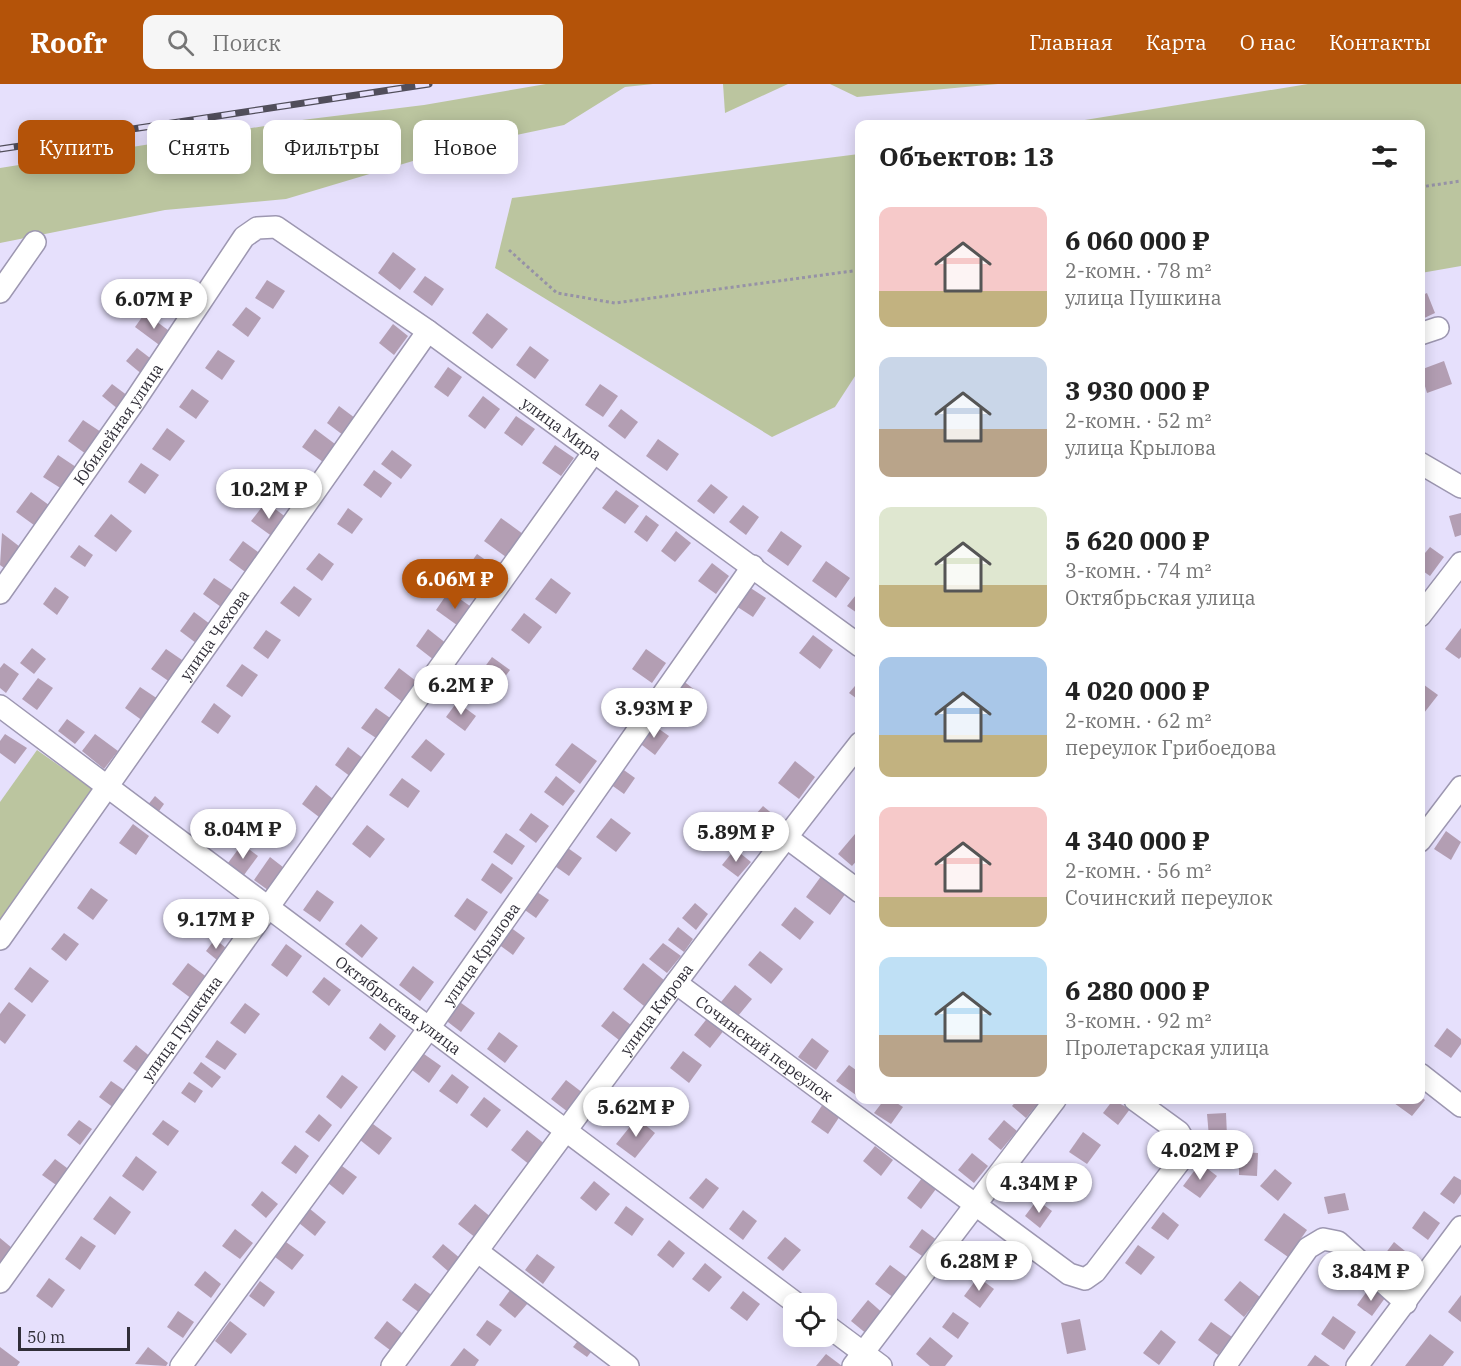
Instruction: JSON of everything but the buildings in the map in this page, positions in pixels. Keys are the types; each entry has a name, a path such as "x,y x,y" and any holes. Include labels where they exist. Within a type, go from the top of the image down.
{"street":[{"name":"улица Мира","path":"257,228 276,227 428,331 855,642"},
{"name":"Юбилейная улица","path":"0,592 134,402 244,237 257,228"},
{"path":"0,292 35,242"},
{"name":"улица Чехова","path":"0,939 428,331"},
{"name":"улица Пушкина","path":"0,1282 594,452"},
{"path":"1425,466 1461,488"},
{"path":"1425,610 1461,563"},
{"name":"улица Крылова","path":"181,1366 429,1028 753,566"},
{"name":"Октябрьская улица","path":"0,706 106,788 269,907 783,1294"},
{"name":"улица Кирова","path":"392,1366 567,1132 615,1061 855,749"},
{"path":"1425,834 1461,787"},
{"path":"786,837 855,888"},
{"name":"Сочинский переулок","path":"676,983 1069,1274 1085,1279 1095,1272 1180,1161 1186,1144 1179,1132 1140,1104"},
{"path":"1425,1078 1461,1106"},
{"path":"858,1359 1052,1104"},
{"path":"1357,1366 1461,1227"},
{"path":"1225,1366 1308,1248 1323,1239 1338,1242 1406,1303"},
{"path":"477,1251 628,1366"},
{"path":"837,1337 858,1359 881,1366"}],"path":[{"path":"1425,186 1461,181"},
{"path":"509,250 557,293 615,303 855,271"}],"green space":[{"path":"546,84 653,84 625,87 564,125 518,135 518,120 413,120 413,161 401,165 401,120 302,120 424,105"},
{"path":"723,84 788,84 725,113"},
{"path":"830,84 998,84 857,97"},
{"path":"1308,84 1461,84 1461,266 1425,272 1425,120 1085,120"},
{"path":"263,126 263,174 369,174 286,199 165,210 0,243 0,168 18,165 18,174 135,174 135,147 147,145 147,174 251,174 251,128"},
{"path":"855,155 855,376 835,407 772,437 495,268 512,198"},
{"path":"37,750 101,795 0,921 0,802"}],"railway":[{"path":"0,149 429,84"}]}
